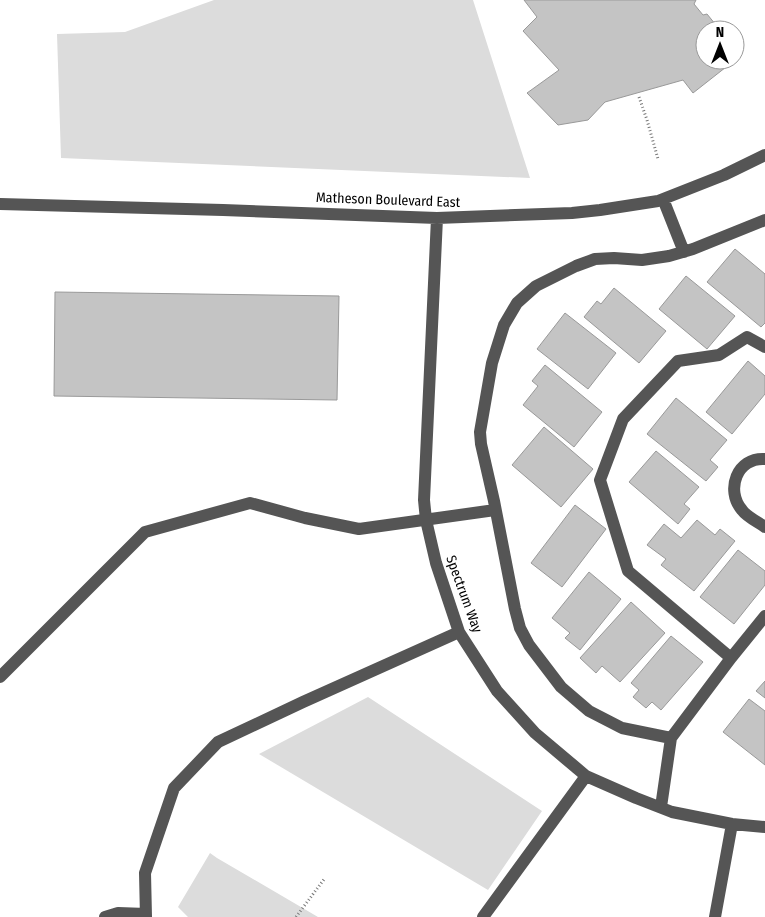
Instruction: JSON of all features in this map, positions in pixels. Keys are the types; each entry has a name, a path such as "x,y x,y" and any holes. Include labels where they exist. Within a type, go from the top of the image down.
{"street":[{"name":"Matheson Boulevard East","path":"0,204 436,218 572,213 658,201 724,176 765,155"},
{"path":"663,199 684,252"},
{"name":"Spectrum Way","path":"436,218 424,500 426,520 436,563 459,632 497,691 535,733 586,776 672,812 732,824 765,827"},
{"path":"672,738 622,728 589,711 561,687 520,628 514,609 480,444 480,432 492,363 504,325 516,303 536,286 576,266 595,259 642,260 670,256 765,220"},
{"path":"731,658 628,571 600,480 623,419 678,362 719,355 747,337 765,347"},
{"path":"765,459 752,461 744,465 734,480 736,501 742,511 765,527"},
{"path":"0,677 145,532 250,503 305,518 359,529 495,510"},
{"path":"661,807 672,738 731,658 765,616"},
{"path":"105,917 118,913 146,916 145,873 174,788 218,742 459,632"},
{"path":"482,917 586,776"},
{"path":"715,917 732,824"}],"path":[{"path":"639,98 658,160"},
{"path":"296,917 325,878"}],"shaded area":[{"path":"214,0 473,0 530,178 61,158 57,34 125,32"},
{"path":"368,697 542,811 488,890 259,754"},
{"path":"210,853 318,917 188,917 178,907"}],"building":[{"path":"524,0 696,0 694,4 703,15 707,14 712,20 695,20 695,70 722,70 693,93 683,80 605,102 588,120 558,125 527,93 559,70 523,31 537,17"},
{"path":"735,249 765,274 765,323 761,327 707,282"},
{"path":"686,276 735,316 707,349 659,309"},
{"path":"614,288 666,331 639,363 584,317 597,301 601,304"},
{"path":"55,292 339,296 337,400 54,396"},
{"path":"565,313 616,353 588,389 537,349"},
{"path":"748,361 765,376 765,394 732,434 706,412"},
{"path":"545,365 602,412 574,447 523,405 538,386 532,381"},
{"path":"676,398 727,440 710,460 718,467 706,481 647,434"},
{"path":"544,427 593,469 561,507 512,465"},
{"path":"656,451 699,487 684,504 690,509 678,524 629,482"},
{"path":"575,505 606,529 562,587 531,563"},
{"path":"697,520 715,535 720,529 735,541 694,591 661,565 666,559 647,545 664,524 681,538"},
{"path":"738,550 765,571 765,585 734,624 700,597"},
{"path":"589,572 621,599 580,650 565,638 570,633 552,618"},
{"path":"631,602 665,633 620,682 602,666 596,673 580,658"},
{"path":"671,636 703,662 661,710 652,702 646,708 633,697 639,690 631,683"},
{"path":"765,681 765,698 756,691"},
{"path":"749,699 765,711 765,765 723,732"}]}
